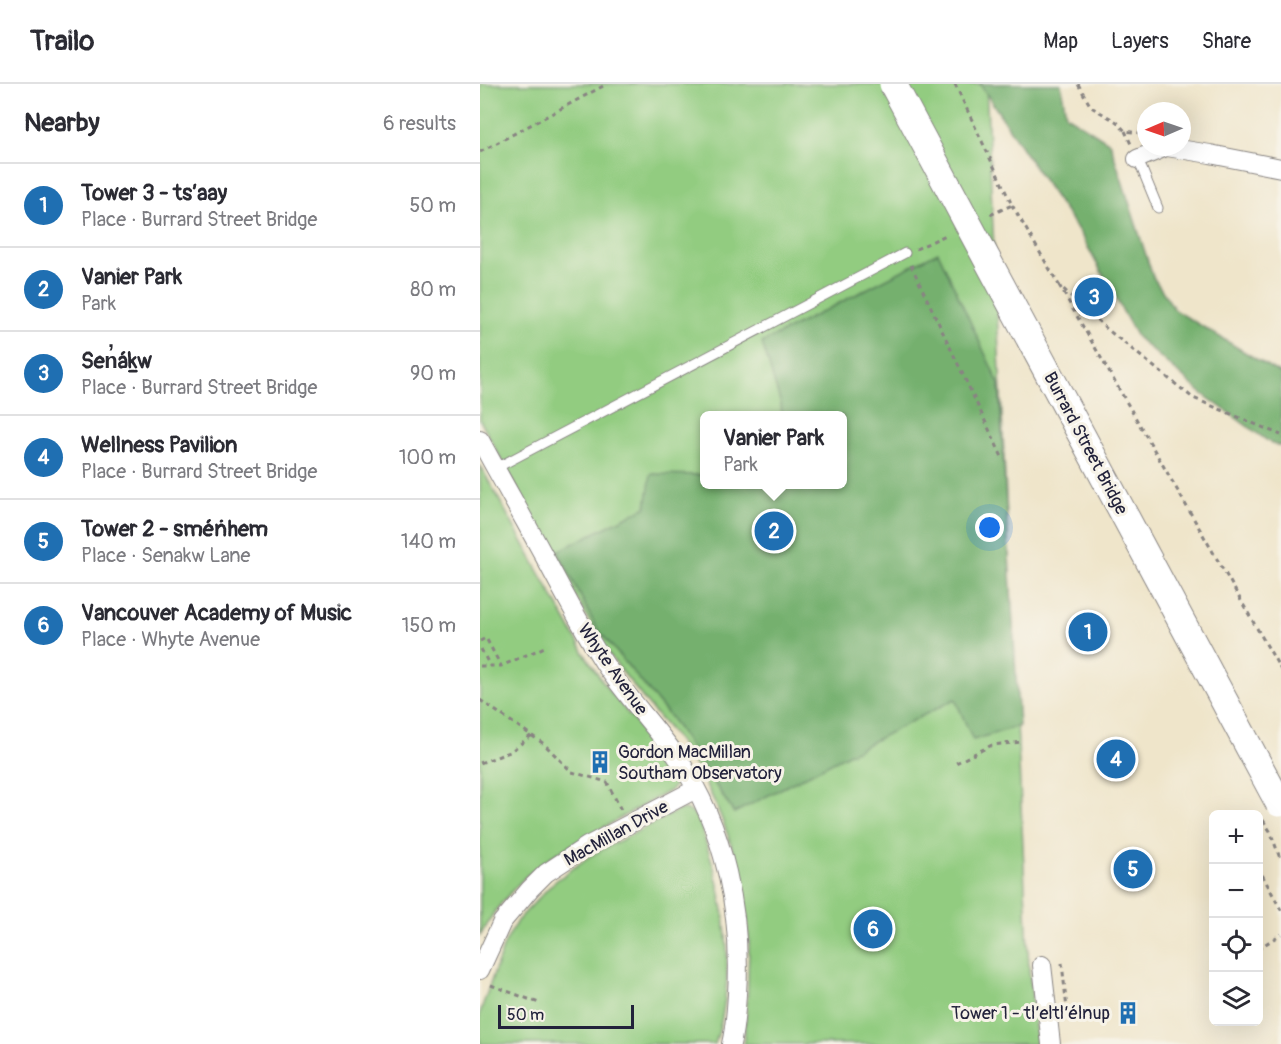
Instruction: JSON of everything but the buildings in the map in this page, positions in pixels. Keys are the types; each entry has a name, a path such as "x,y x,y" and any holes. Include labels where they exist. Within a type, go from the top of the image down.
{"main road":[{"name":"Burrard Street Bridge","path":"893,84 1269,808"}],"street":[{"path":"1191,151 1281,168"},
{"path":"1137,159 1144,156"},
{"name":"Whyte Avenue","path":"480,440 600,656 679,760 710,818 722,854 738,932 738,984 731,1044"},
{"name":"MacMillan Drive","path":"485,977 502,922 546,873 572,855 696,789"},
{"path":"1042,964 1051,1044"}],"lane":[{"path":"1137,159 1158,208"},
{"path":"496,468 905,253"}],"path":[{"path":"480,152 607,84"},
{"path":"1078,84 1091,107 1117,122 1125,131 1137,133"},
{"path":"1012,205 1281,670"},
{"path":"1059,285 1108,330 1192,398 1281,435"},
{"path":"480,641 486,638 501,666"},
{"path":"480,666 501,666 547,646"},
{"path":"481,649 490,666"},
{"path":"480,700 544,744 572,772 607,782 627,825"},
{"path":"480,763 510,752 532,735"},
{"path":"956,763 992,745 1023,742"},
{"path":"1269,808 1270,831 1281,861"},
{"path":"1263,876 1281,910"},
{"path":"1263,946 1281,934"},
{"path":"1062,963 1067,1011"},
{"path":"485,977 539,1003"}],"green space":[{"path":"480,84 986,84 1029,970 1037,1044 743,1044 749,944 743,893 730,841 709,792 683,747 601,643 480,420"},
{"path":"980,84 1061,84 1066,115 1110,143 1153,277 1175,310 1281,374 1281,446 1272,444 1200,392 1137,337 1080,233"},
{"path":"938,252 999,384 1019,726 973,740 955,699 734,813 671,718 596,627 558,551 646,507 651,474 700,475 700,489 847,489 847,411 782,411 762,343"},
{"path":"480,465 584,653 607,688 667,761 675,784 669,791 552,856 525,877 511,892 495,911 480,935"},
{"path":"685,809 694,814 701,828 714,867 724,917 727,943 726,994 715,1044 480,1044 482,1007 504,945 517,921 553,883 590,856"}],"place":[{"name":"Sen̓áḵw","path":"1094,297"},
{"name":"Vanier Park","path":"774,531"},
{"name":"Tower 3 - ts’aay","path":"1088,632"},
{"name":"Wellness Pavilion","path":"1116,759"},
{"name":"Gordon MacMillan Southam Observatory","path":"600,762"},
{"name":"Tower 2 - sméṅhem","path":"1133,869"},
{"name":"Vancouver Academy of Music","path":"873,929"},
{"name":"Tower 1 - tl’eltl’élnup","path":"1128,1013"}]}
